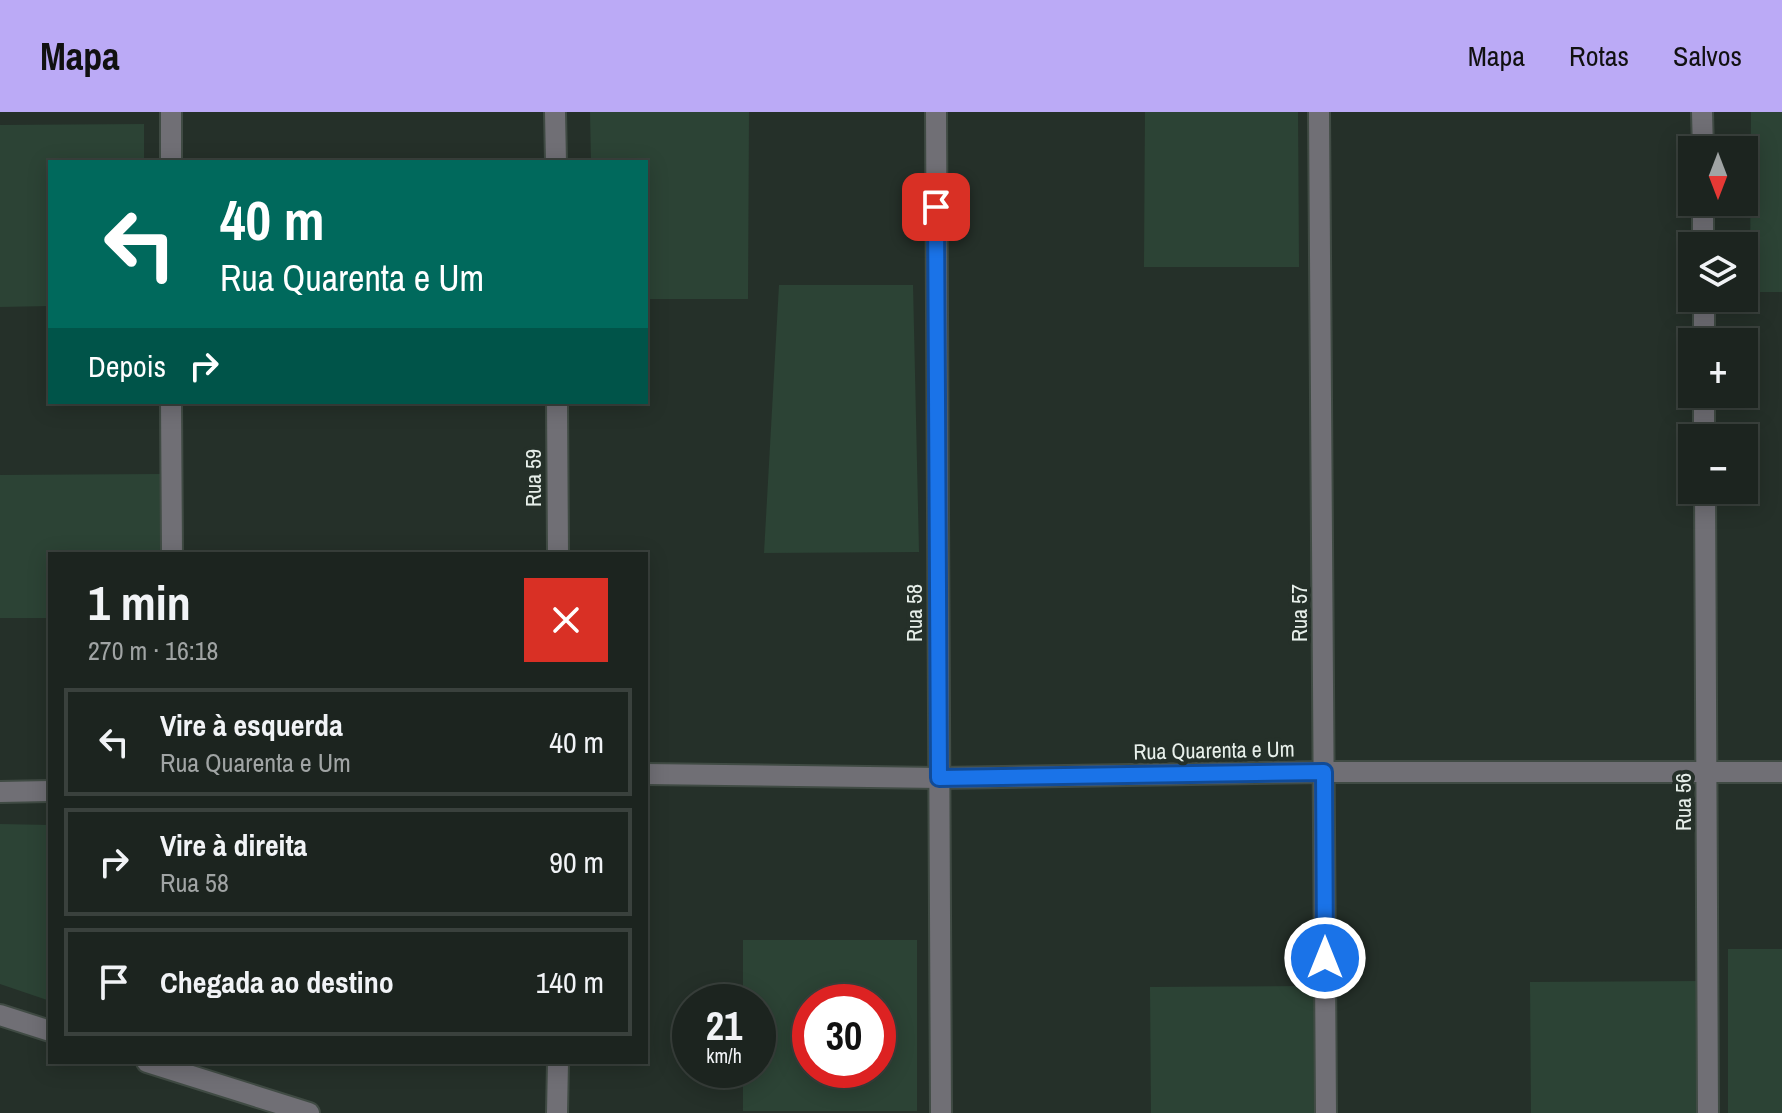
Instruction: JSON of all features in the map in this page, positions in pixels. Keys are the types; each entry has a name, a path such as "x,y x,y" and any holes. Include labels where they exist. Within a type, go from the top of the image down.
{"street":[{"path":"171,112 171,160"},
{"path":"555,112 556,160"},
{"name":"Rua 58","path":"936,112 941,1113"},
{"name":"Rua 57","path":"1319,112 1326,1113"},
{"path":"1702,112 1703,136"},
{"path":"171,404 172,552"},
{"name":"Rua 59","path":"557,404 558,552"},
{"name":"Rua 56","path":"1705,504 1708,1113"},
{"name":"Rua Quarenta e Um","path":"648,774 939,778 1324,772 1782,772"},
{"path":"0,792 48,791"},
{"path":"0,1015 48,1030"},
{"path":"159,1064 309,1113"},
{"path":"557,1113 558,1064"}],"green space":[{"path":"590,112 749,112 748,299 648,299 648,160 591,160"},
{"path":"1145,112 1298,112 1299,267 1144,267"},
{"path":"1751,112 1782,112 1782,292 1758,292 1758,232 1750,232 1750,216 1758,216 1758,136 1751,136"},
{"path":"144,124 144,160 48,160 48,306 0,307 0,125"},
{"path":"779,285 913,285 919,552 764,553"},
{"path":"160,474 161,552 48,552 48,618 0,618 0,475"},
{"path":"0,824 48,825 48,1000 0,984"},
{"path":"743,940 917,940 917,1111 743,1111 743,1088 776,1088 776,984 743,984"},
{"path":"1728,949 1782,949 1782,1113 1728,1113"},
{"path":"1700,981 1700,1113 1531,1113 1530,982"},
{"path":"1320,986 1320,1113 1151,1113 1150,987"}],"route":[{"path":"936,207 939,778 1324,772 1325,958"}]}
